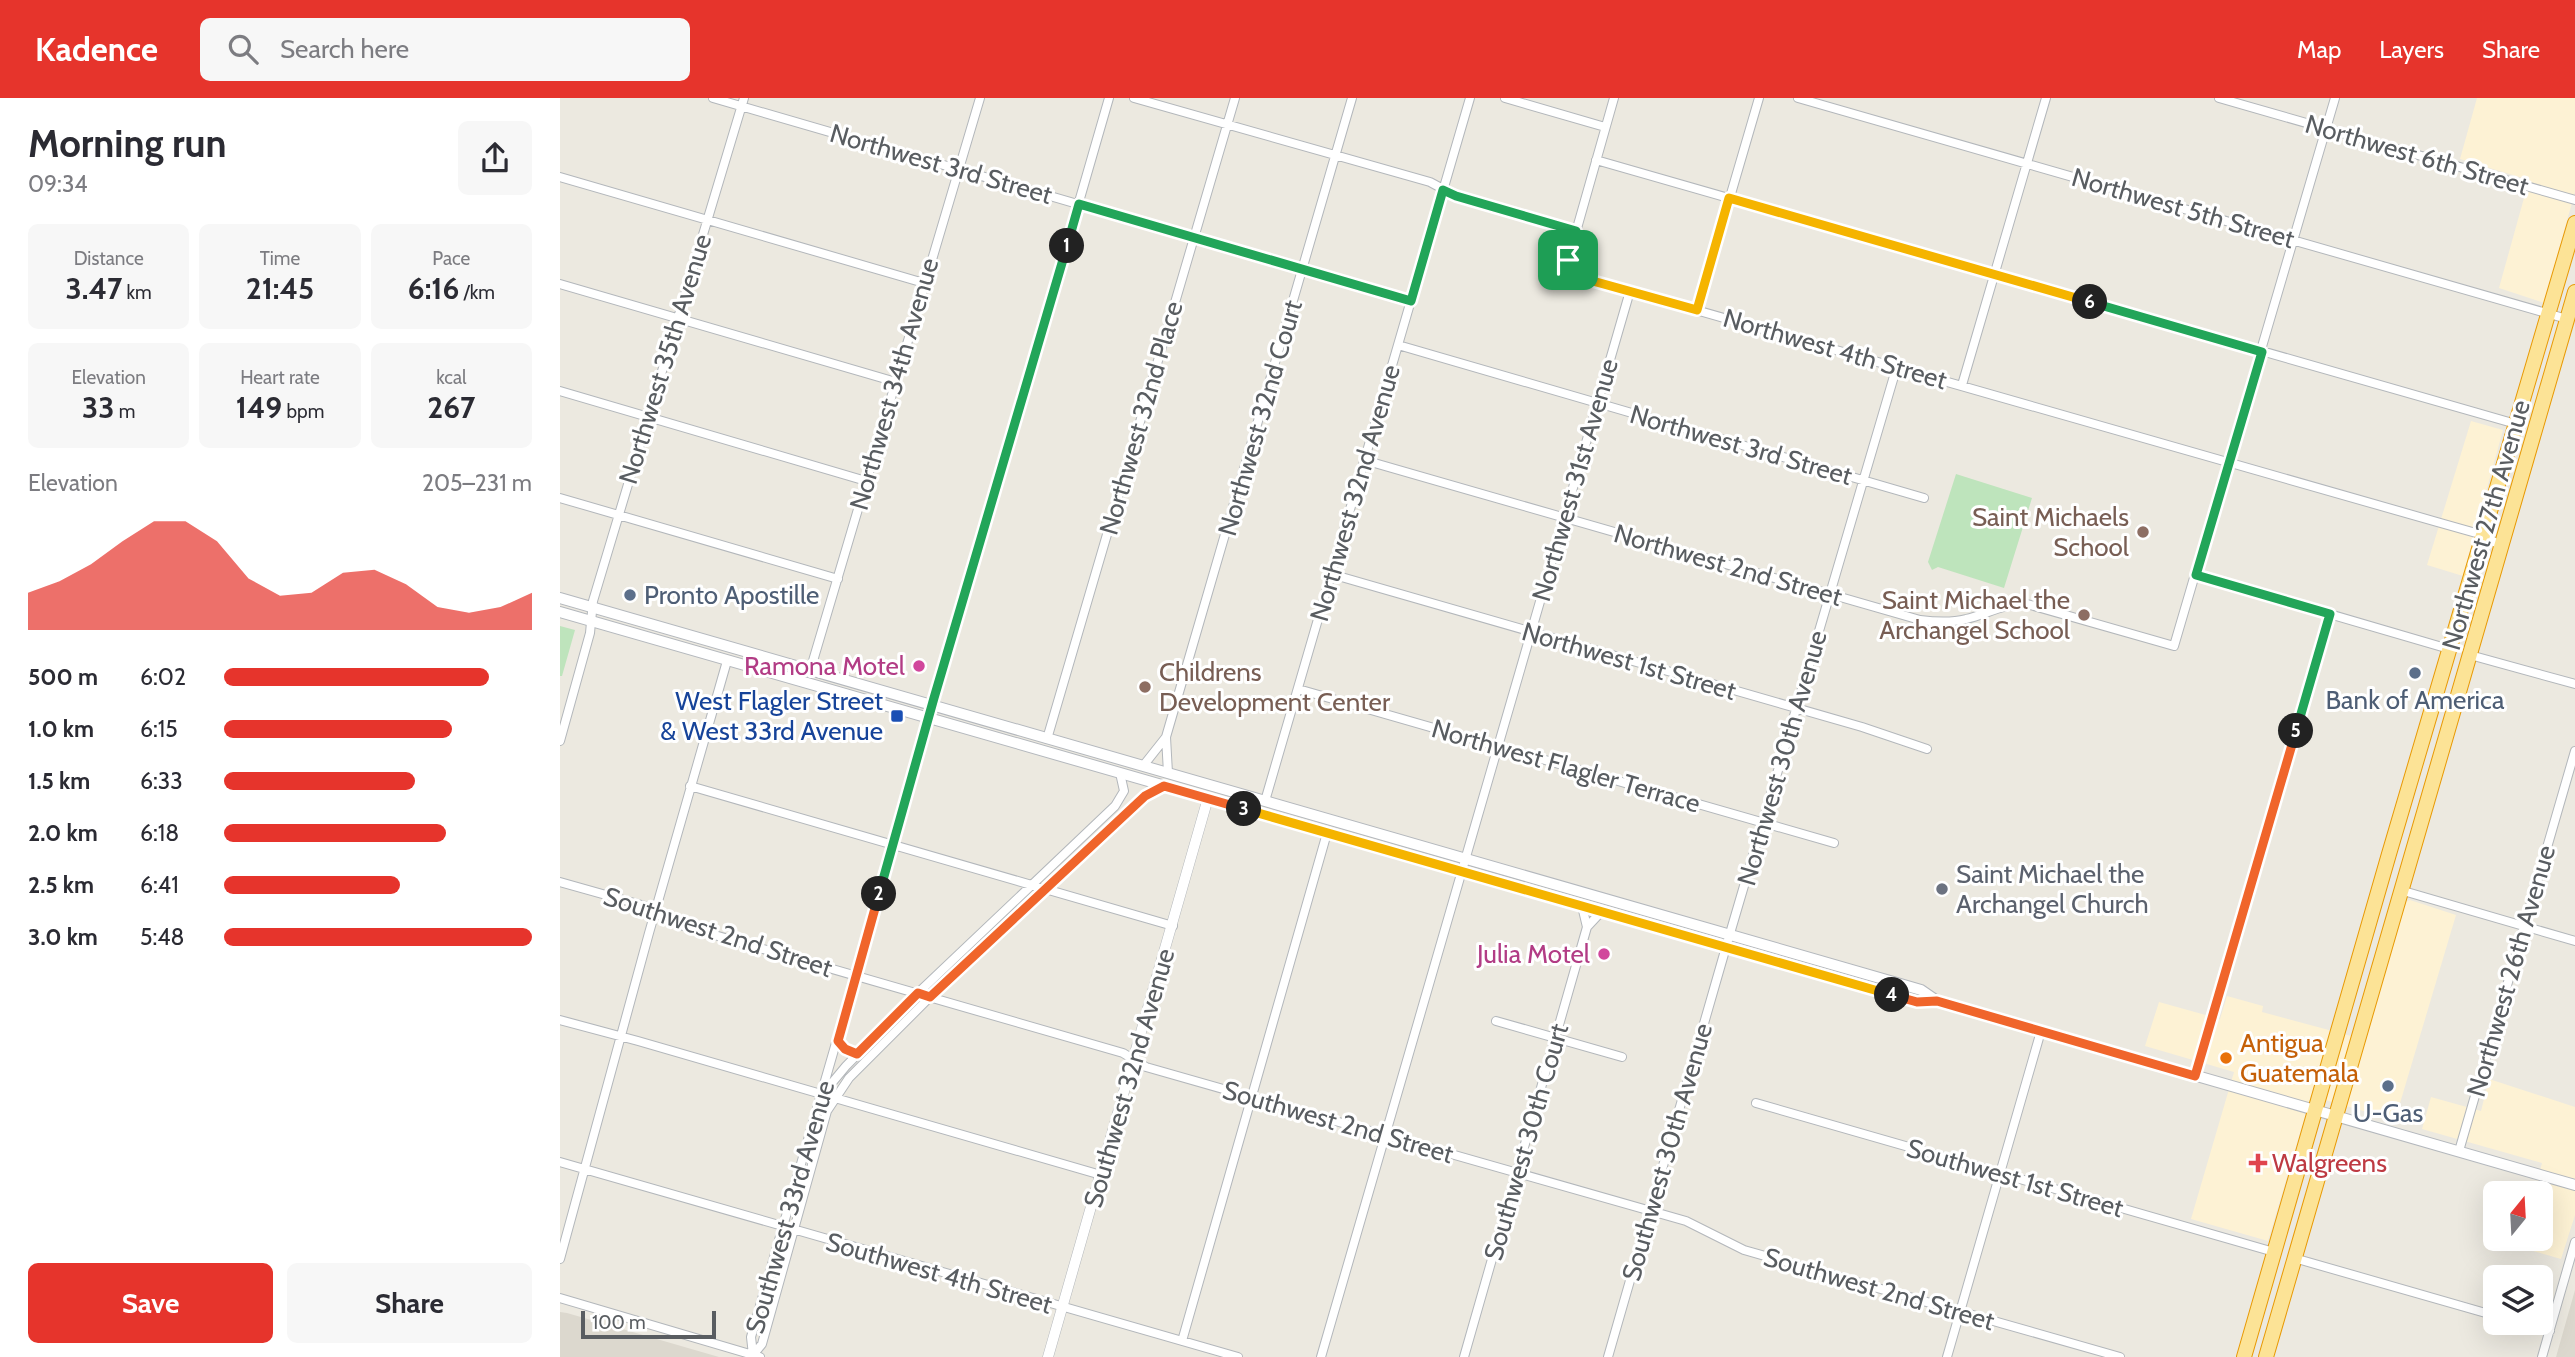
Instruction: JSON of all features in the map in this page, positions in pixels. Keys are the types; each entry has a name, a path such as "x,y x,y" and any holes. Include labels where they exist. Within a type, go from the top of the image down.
{"highway":[{"name":"Northwest 27th Avenue","path":"2244,1357 2385,866 2575,223"},
{"name":"Northwest 27th Avenue","path":"2266,1357 2575,292"},
{"path":"2470,578 2473,599 2462,639 2465,650 2470,655"},
{"path":"2447,733 2443,728 2443,721 2457,664 2449,649"},
{"path":"2376,898 2400,890 2385,866"}],"main road":[{"path":"560,598 1921,990 1937,1001 2575,1185"},
{"path":"560,612 1917,1002 1937,1001"},
{"path":"1197,781 1208,798"},
{"path":"1265,801 1271,816"},
{"path":"1833,978 1847,977 1859,972"}],"street":[{"name":"Northwest 3rd Street","path":"713,98 743,102 958,170 1411,301"},
{"name":"Northwest 34th Avenue","path":"810,671 980,98"},
{"name":"Southwest 33rd Avenue","path":"756,1356 751,1337 1109,98"},
{"path":"1134,98 1430,183 1456,196 1576,231 1614,98"},
{"name":"Northwest 32nd Place","path":"1047,739 1235,98"},
{"name":"Northwest 32nd Court","path":"1168,773 1166,737 1352,98"},
{"path":"1411,301 1469,98"},
{"path":"1505,98 1605,127"},
{"path":"1697,310 1759,98"},
{"name":"Northwest 5th Street","path":"1797,98 2567,319"},
{"path":"1962,385 2046,98"},
{"name":"Northwest 6th Street","path":"2219,98 2575,200"},
{"path":"2335,98 2196,575 2449,649"},
{"name":"Northwest 35th Avenue","path":"560,741 618,515 743,102"},
{"path":"1596,160 2516,424"},
{"path":"560,177 924,283"},
{"name":"Northwest 4th Street","path":"1576,231 1568,260 1572,273 1582,278 1897,366 2483,536 2501,546"},
{"path":"560,284 896,382"},
{"name":"Northwest 31st Avenue","path":"1321,1357 1630,291"},
{"name":"Northwest 32nd Avenue","path":"1265,801 1411,301"},
{"name":"Northwest 3rd Street","path":"1398,345 1924,498"},
{"name":"Northwest 30th Avenue","path":"1726,947 1897,366"},
{"path":"560,391 866,481"},
{"name":"Northwest 2nd Street","path":"1364,460 1931,621 1964,620 2006,606 2027,604 2174,646 2196,575"},
{"path":"560,498 838,579"},
{"name":"Northwest 1st Street","path":"1331,574 1796,708 1927,749"},
{"path":"2195,1076 2330,614"},
{"path":"2470,655 2575,684"},
{"path":"560,1259 727,660"},
{"name":"Northwest Flagler Terrace","path":"1298,689 1835,844"},
{"name":"Northwest 32nd Court","path":"1143,766 1166,737"},
{"name":"Northwest 26th Avenue","path":"2459,1151 2575,751"},
{"path":"822,1094 857,1054 918,993 1120,800 1124,790 1120,774"},
{"path":"690,786 1173,926"},
{"name":"Southwest 33rd Avenue","path":"756,1356 762,1345 827,1111 834,1097 849,1077 1044,889 1142,798 1164,786"},
{"name":"Southwest 32nd Avenue","path":"1048,1357 1208,798"},
{"path":"1182,1341 1327,833"},
{"name":"Southwest 2nd Street","path":"560,881 645,906 673,923 1123,1053 1146,1067 1697,1225 1744,1250 2120,1357"},
{"path":"2400,890 2575,941"},
{"name":"Southwest 30th Court","path":"1582,906 1587,927"},
{"name":"Southwest 30th Court","path":"1464,1357 1587,927 1601,912"},
{"name":"Southwest 30th Avenue","path":"1608,1357 1726,947"},
{"path":"560,1020 1101,1175"},
{"path":"1496,1021 1622,1057"},
{"path":"1947,1357 2041,1031"},
{"path":"838,1041 845,1049 857,1054"},
{"name":"Southwest 1st Street","path":"1756,1103 2274,1252"},
{"name":"Southwest 4th Street","path":"560,1162 1238,1357"},
{"path":"2553,1320 2575,1242"},
{"path":"2294,1258 2483,1312"},
{"path":"560,1298 756,1356"},
{"path":"2542,1357 2549,1335"}],"shaded area":[{"path":"2477,98 2575,98 2575,192 2544,303 2499,288 2529,180 2460,159"},
{"path":"2471,421 2503,430 2463,576 2427,565"},
{"path":"2410,900 2456,915 2395,1120 2311,1096 2268,1241 2191,1219 2234,1072 2145,1046 2159,1002 2220,1019 2227,996 2263,1006 2262,1012 2366,1040 2405,902"},
{"path":"2489,1079 2575,1107 2575,1215 2561,1259 2533,1251 2553,1251 2553,1181 2537,1181 2542,1163 2422,1129 2431,1097 2481,1111"},
{"path":"2575,1290 2575,1357 2556,1357"},
{"path":"560,1312 567,1313 719,1357 560,1357"}],"green space":[{"path":"1956,474 2032,498 2004,588 1938,567 1932,570 1928,562"},
{"path":"560,626 575,630 562,676 560,676"}],"place":[{"name":"Saint Michaels School","path":"2143,532"},
{"name":"Pronto Apostille","path":"630,595"},
{"name":"Saint Michael the Archangel School","path":"2084,615"},
{"name":"Ramona Motel","path":"919,666"},
{"name":"Bank of America","path":"2415,673"},
{"name":"Childrens Development Center","path":"1145,687"},
{"name":"West Flagler Street & West 33rd Avenue","path":"897,716"},
{"name":"Saint Michael the Archangel Church","path":"1942,889"},
{"name":"Julia Motel","path":"1604,954"},
{"name":"Antigua Guatemala","path":"2226,1058"},
{"name":"U-Gas","path":"2388,1086"},
{"name":"Walgreens","path":"2258,1163"}],"route":[{"path":"1443,190 1576,231 1568,260 1569,270 1582,278 1697,310 1729,198 2262,352 2196,575 2330,614 2195,1076 1937,1001 1917,1002 1164,786 1142,798 930,997 918,993 857,1054 845,1049 838,1041 934,698 1079,204 1411,301 1443,190"}]}
